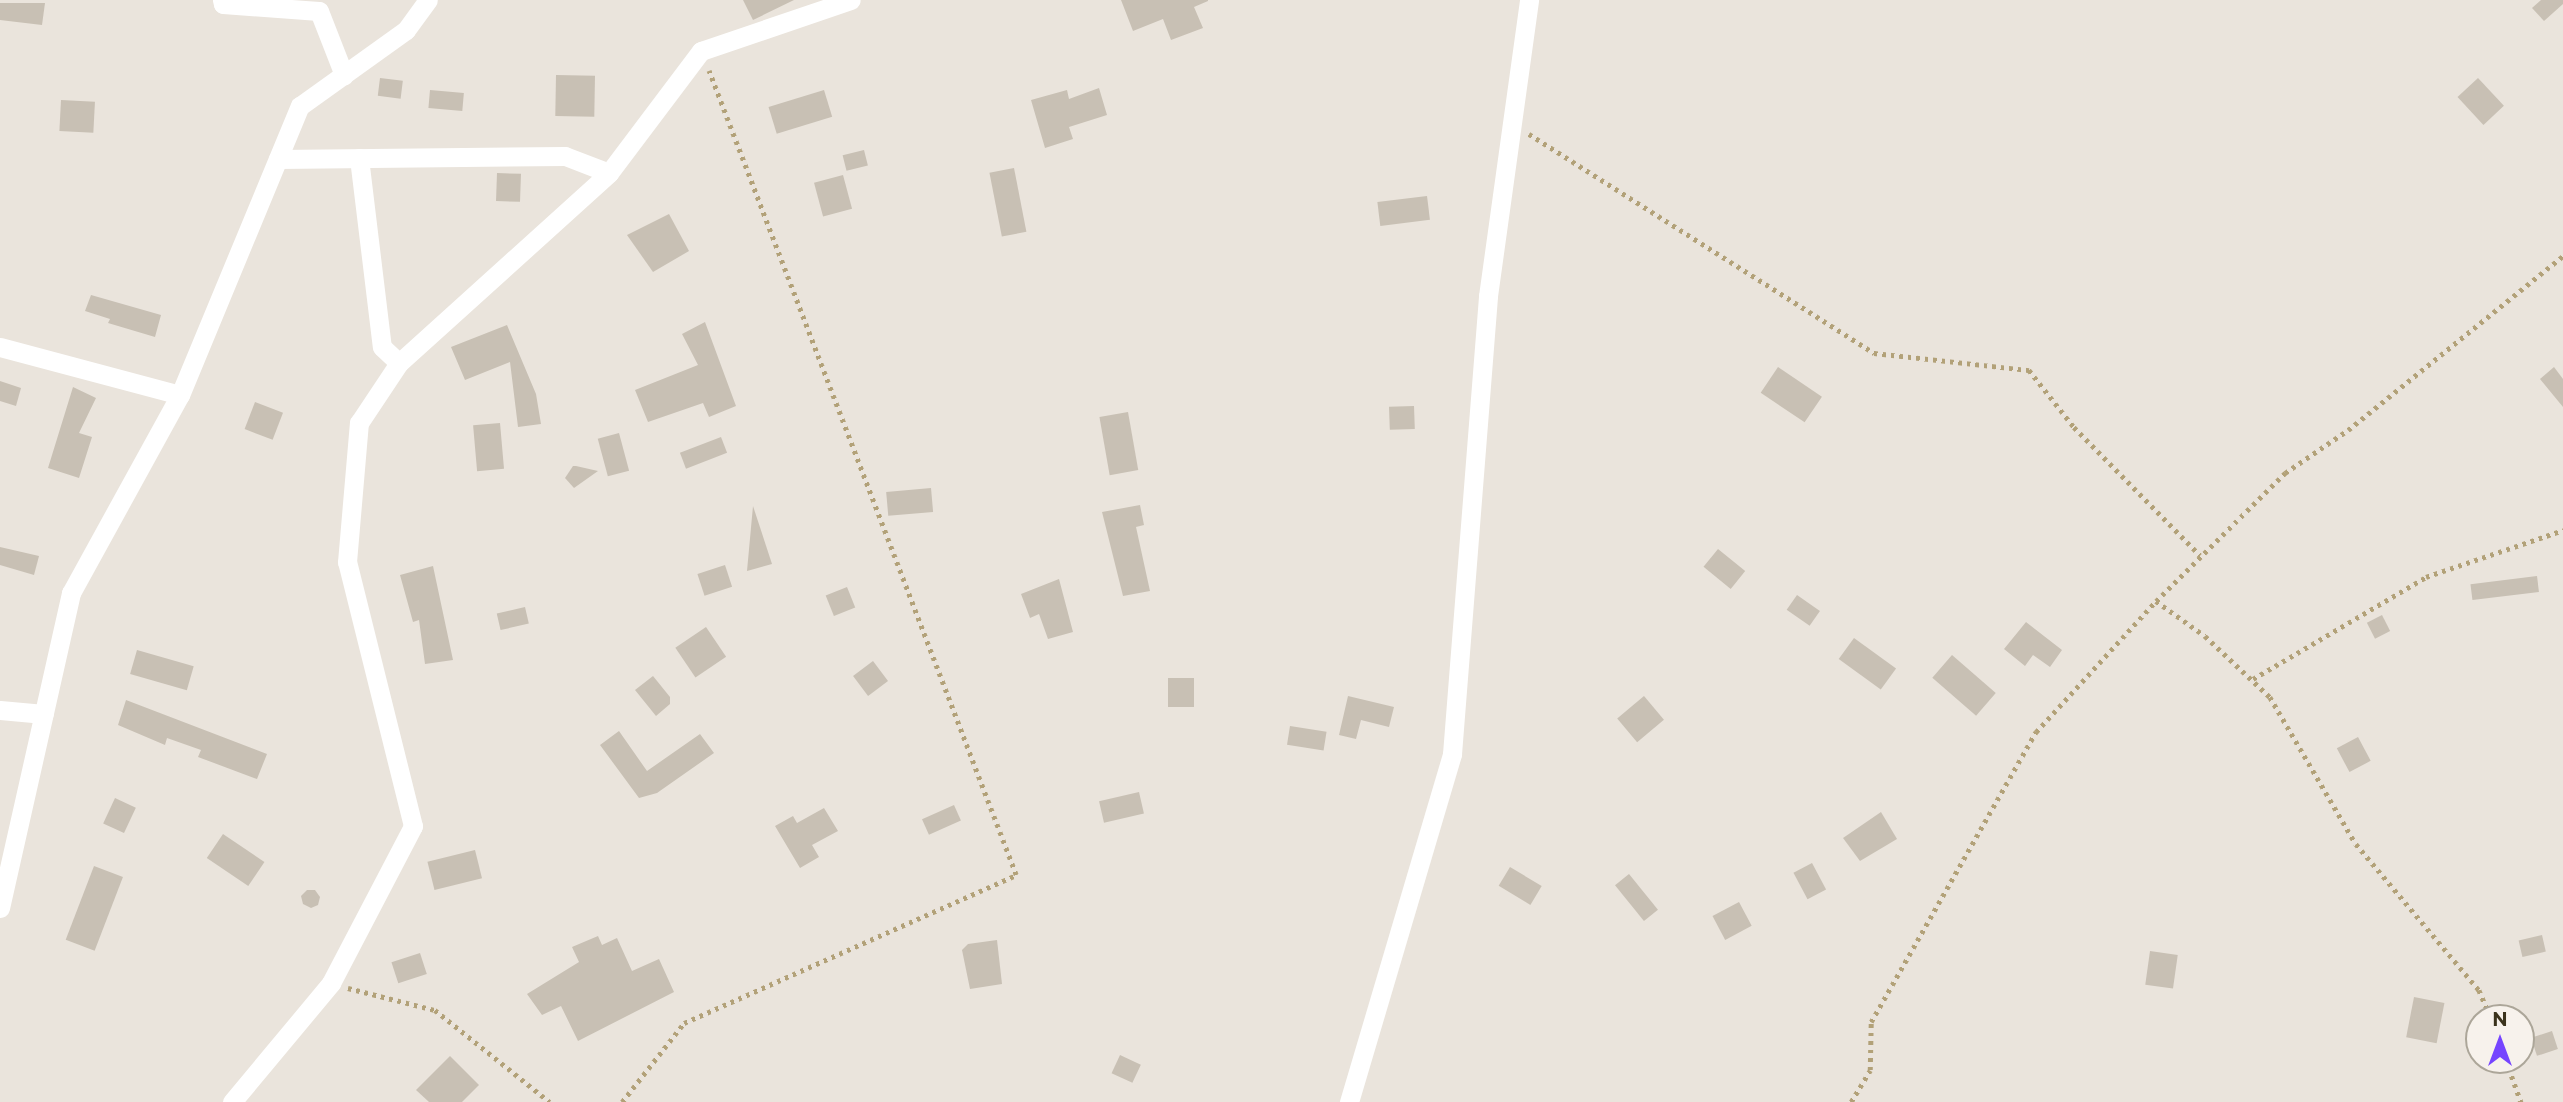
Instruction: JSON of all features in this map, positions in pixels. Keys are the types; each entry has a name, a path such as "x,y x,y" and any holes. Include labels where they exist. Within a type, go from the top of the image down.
{"street":[{"path":"222,0 223,4 319,10 344,75"},
{"path":"0,908 71,593 180,395 300,106 406,30 428,0"},
{"path":"232,1102 331,983 414,826 347,562 359,423 399,363 609,173 701,51 851,0"},
{"path":"1349,1102 1452,754 1488,296 1514,124 1529,0"},
{"path":"278,159 565,156 609,173"},
{"path":"359,158 382,347 399,363"},
{"path":"0,347 180,395"},
{"path":"0,710 44,714"}],"path":[{"path":"622,1102 684,1023 1016,875 701,51"},
{"path":"1514,124 1874,353 2029,370 2074,427 2200,555"},
{"path":"1851,1102 1870,1070 1871,1023 2036,732 2200,555 2286,472 2348,430 2563,256"},
{"path":"2253,678 2426,577 2563,530"},
{"path":"2156,601 2205,636 2253,678 2270,697 2330,793 2356,844 2472,981 2484,1004"},
{"path":"331,983 435,1010 550,1102"},
{"path":"2512,1074 2521,1102"}],"building":[{"path":"743,0 794,0 753,20"},
{"path":"1121,0 1208,1 1194,7 1203,28 1171,40 1163,19 1133,31"},
{"path":"2541,0 2563,0 2563,4 2544,21 2532,8"},
{"path":"0,3 45,3 42,25 0,20"},
{"path":"556,75 595,76 594,117 555,116"},
{"path":"380,78 403,81 401,99 378,96"},
{"path":"2478,78 2504,106 2483,125 2458,97"},
{"path":"1099,88 1107,115 1069,127 1073,139 1045,148 1031,100 1067,90 1069,99"},
{"path":"430,90 464,93 462,111 428,108"},
{"path":"824,90 832,117 777,134 769,107"},
{"path":"61,100 95,102 93,133 59,131"},
{"path":"864,150 868,166 847,171 843,155"},
{"path":"1014,168 1026,232 1002,237 989,173"},
{"path":"497,173 521,174 520,202 496,201"},
{"path":"843,175 852,209 823,217 814,183"},
{"path":"1427,196 1430,220 1380,226 1377,202"},
{"path":"669,214 689,251 653,272 627,235"},
{"path":"91,295 161,315 155,337 108,323 110,319 85,311"},
{"path":"705,322 736,406 709,417 703,403 648,422 635,390 698,365 682,334"},
{"path":"507,325 536,394 541,424 518,427 510,362 465,380 451,347"},
{"path":"1778,367 1822,397 1805,422 1761,393"},
{"path":"2554,367 2563,379 2563,407 2540,379"},
{"path":"0,381 21,388 16,406 0,401"},
{"path":"73,387 96,398 79,433 92,437 79,478 48,468"},
{"path":"255,402 283,413 273,440 245,429"},
{"path":"1414,406 1415,429 1390,430 1389,407"},
{"path":"1128,412 1138,470 1110,475 1099,417"},
{"path":"500,423 504,469 477,471 473,425"},
{"path":"619,433 629,471 608,476 598,439"},
{"path":"721,437 727,453 686,469 680,453"},
{"path":"573,466 598,471 574,488 565,478"},
{"path":"931,488 933,512 888,516 886,492"},
{"path":"1140,505 1144,525 1136,527 1150,591 1123,596 1102,512"},
{"path":"753,506 772,564 747,571"},
{"path":"0,547 39,556 34,575 0,565"},
{"path":"1718,549 1745,571 1731,589 1704,567"},
{"path":"725,565 732,587 705,596 697,574"},
{"path":"433,566 453,660 425,664 419,620 413,622 400,575"},
{"path":"2537,576 2539,592 2472,600 2470,584"},
{"path":"1059,579 1073,632 1048,639 1039,614 1030,618 1021,594"},
{"path":"847,587 855,607 834,616 826,596"},
{"path":"1797,595 1820,611 1810,626 1787,610"},
{"path":"525,607 529,624 501,630 497,614"},
{"path":"2382,615 2390,631 2375,639 2367,623"},
{"path":"2026,622 2062,650 2050,667 2033,655 2025,666 2004,649"},
{"path":"706,627 726,657 695,678 675,648"},
{"path":"1854,638 1896,669 1881,690 1839,659"},
{"path":"137,650 194,666 187,690 130,674"},
{"path":"1952,655 1996,693 1976,716 1932,678"},
{"path":"873,661 888,681 868,696 853,676"},
{"path":"653,676 670,697 670,704 656,716 635,690"},
{"path":"1168,678 1194,678 1194,707 1168,707"},
{"path":"1348,696 1394,707 1389,727 1361,720 1356,739 1339,735"},
{"path":"1644,696 1664,720 1637,742 1617,718"},
{"path":"126,700 267,754 257,779 198,757 201,750 167,738 165,745 118,725"},
{"path":"1290,726 1327,732 1324,751 1287,745"},
{"path":"619,731 647,771 700,734 714,753 657,793 639,798 600,745"},
{"path":"2358,737 2371,761 2349,772 2337,748"},
{"path":"1139,792 1144,813 1104,823 1099,801"},
{"path":"115,798 136,808 124,833 103,823"},
{"path":"954,805 961,821 929,835 922,819"},
{"path":"824,808 838,831 812,845 819,857 800,868 775,826 793,816 797,823"},
{"path":"1881,812 1897,839 1860,861 1843,838"},
{"path":"223,834 264,862 248,886 207,858"},
{"path":"475,850 482,878 434,890 427,862"},
{"path":"1812,863 1826,889 1808,899 1793,873"},
{"path":"94,866 123,877 95,951 66,940"},
{"path":"1510,867 1542,886 1530,905 1499,886"},
{"path":"1629,874 1658,910 1644,921 1615,885"},
{"path":"307,890 315,890 320,897 318,905 311,908 303,904 301,896"},
{"path":"1739,902 1752,926 1725,940 1713,916"},
{"path":"2542,935 2546,952 2522,957 2519,940"},
{"path":"598,936 602,945 617,938 632,971 659,959 674,992 578,1041 561,1006 542,1015 527,994 579,962 572,947"},
{"path":"997,940 1002,984 970,989 962,950 968,944"},
{"path":"2150,951 2178,955 2173,989 2145,985"},
{"path":"420,953 427,974 398,983 391,962"},
{"path":"2414,997 2444,1003 2437,1043 2406,1037"},
{"path":"2552,1031 2558,1049 2537,1056 2535,1037"},
{"path":"1120,1055 1141,1065 1132,1083 1112,1073"},
{"path":"450,1056 479,1085 462,1102 429,1102 416,1090"}]}
